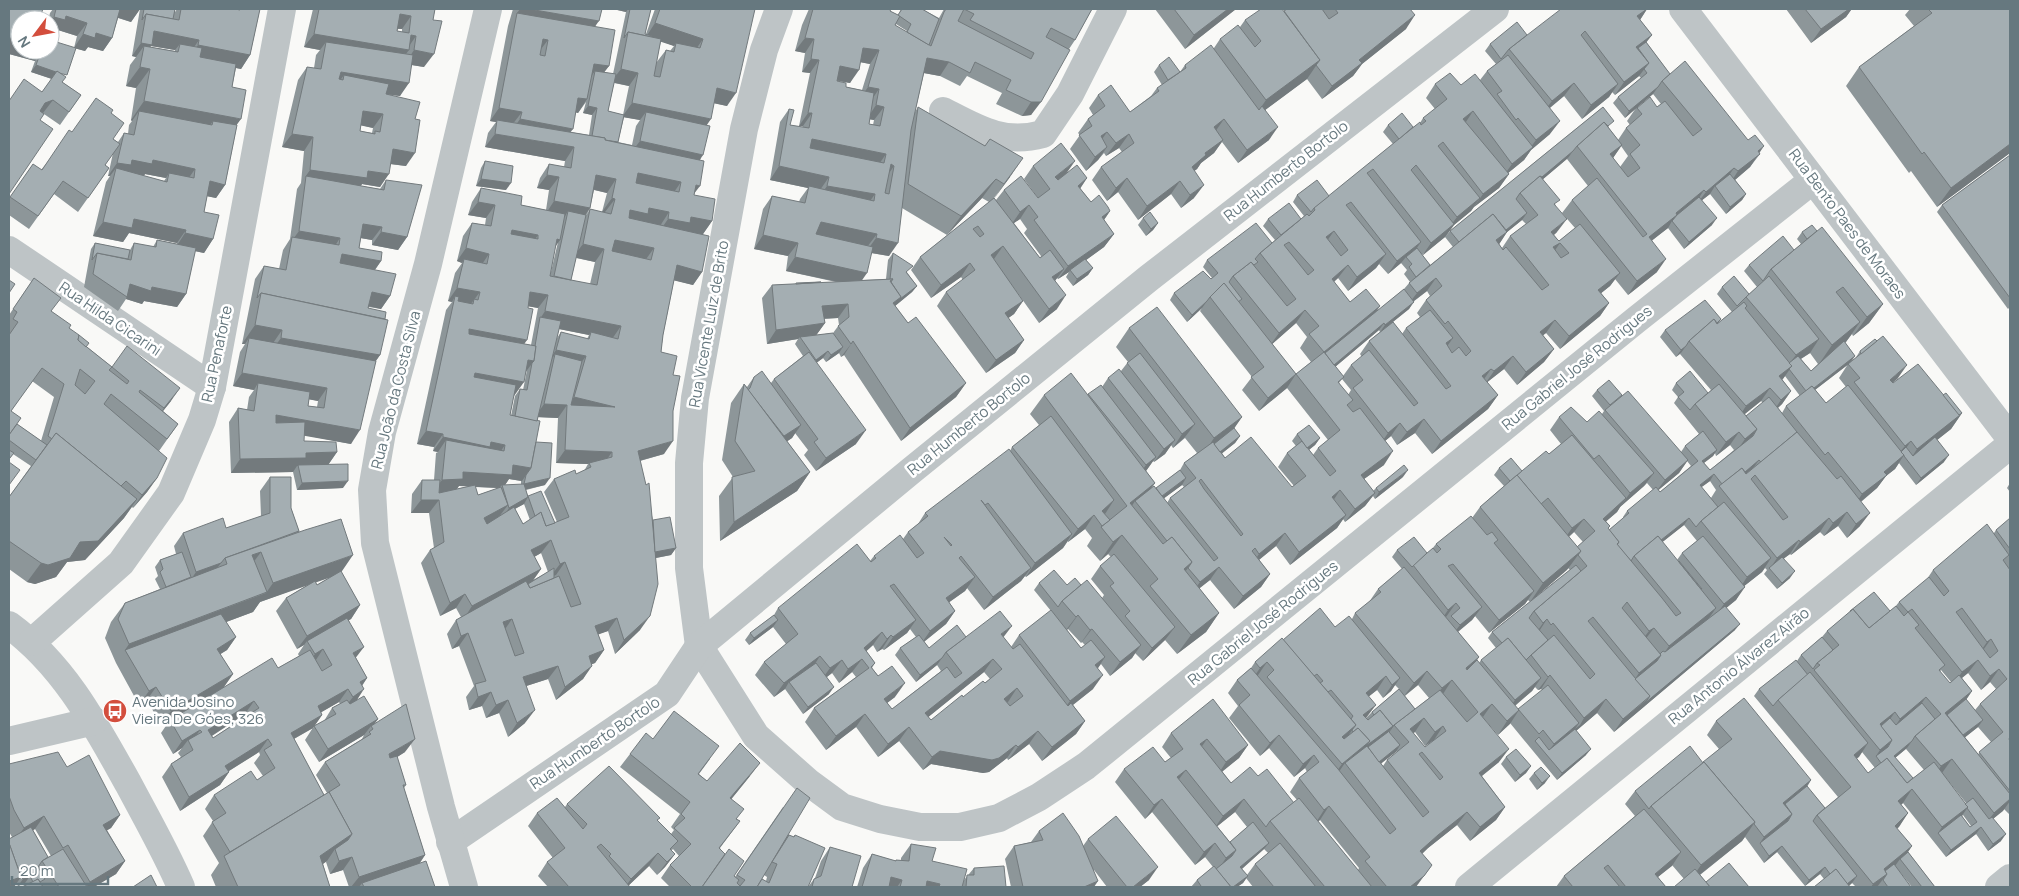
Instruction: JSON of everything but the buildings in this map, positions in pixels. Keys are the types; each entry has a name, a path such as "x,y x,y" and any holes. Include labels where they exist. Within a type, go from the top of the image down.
{"street":[{"name":"Rua Penaforte","path":"32,642 121,563 171,494 202,420 212,387 282,9"},
{"name":"Rua João da Costa Silva","path":"464,887 450,842 375,543 372,490 382,432 428,264 488,9"},
{"name":"Rua Vicente Luiz de Brito","path":"699,646 689,568 689,463 695,398 744,129 764,50 779,9"},
{"path":"943,110 974,127 1005,138 1024,139 1042,134 1070,94 1113,9"},
{"name":"Rua Humberto Bortolo","path":"450,842 667,694 699,646 1149,278 1495,9"},
{"name":"Rua Bento Paes de Moraes","path":"1683,9 2010,438"},
{"name":"Rua Gabriel José Rodrigues","path":"699,646 756,736 808,782 842,807 880,819 920,827 960,827 999,818 1039,797 1086,766 1636,320 1813,180"},
{"name":"Rua Hilda Cicarini","path":"9,250 212,387"},
{"name":"Rua Antonio Álvarez Airão","path":"1469,887 2010,445"},
{"path":"9,625 32,642 64,678 94,720 181,887"},
{"path":"9,741 94,720"},
{"path":"1999,887 2010,878"}],"place":[{"name":"Avenida Josino Vieira De Góes, 326","path":"115,711"}]}
